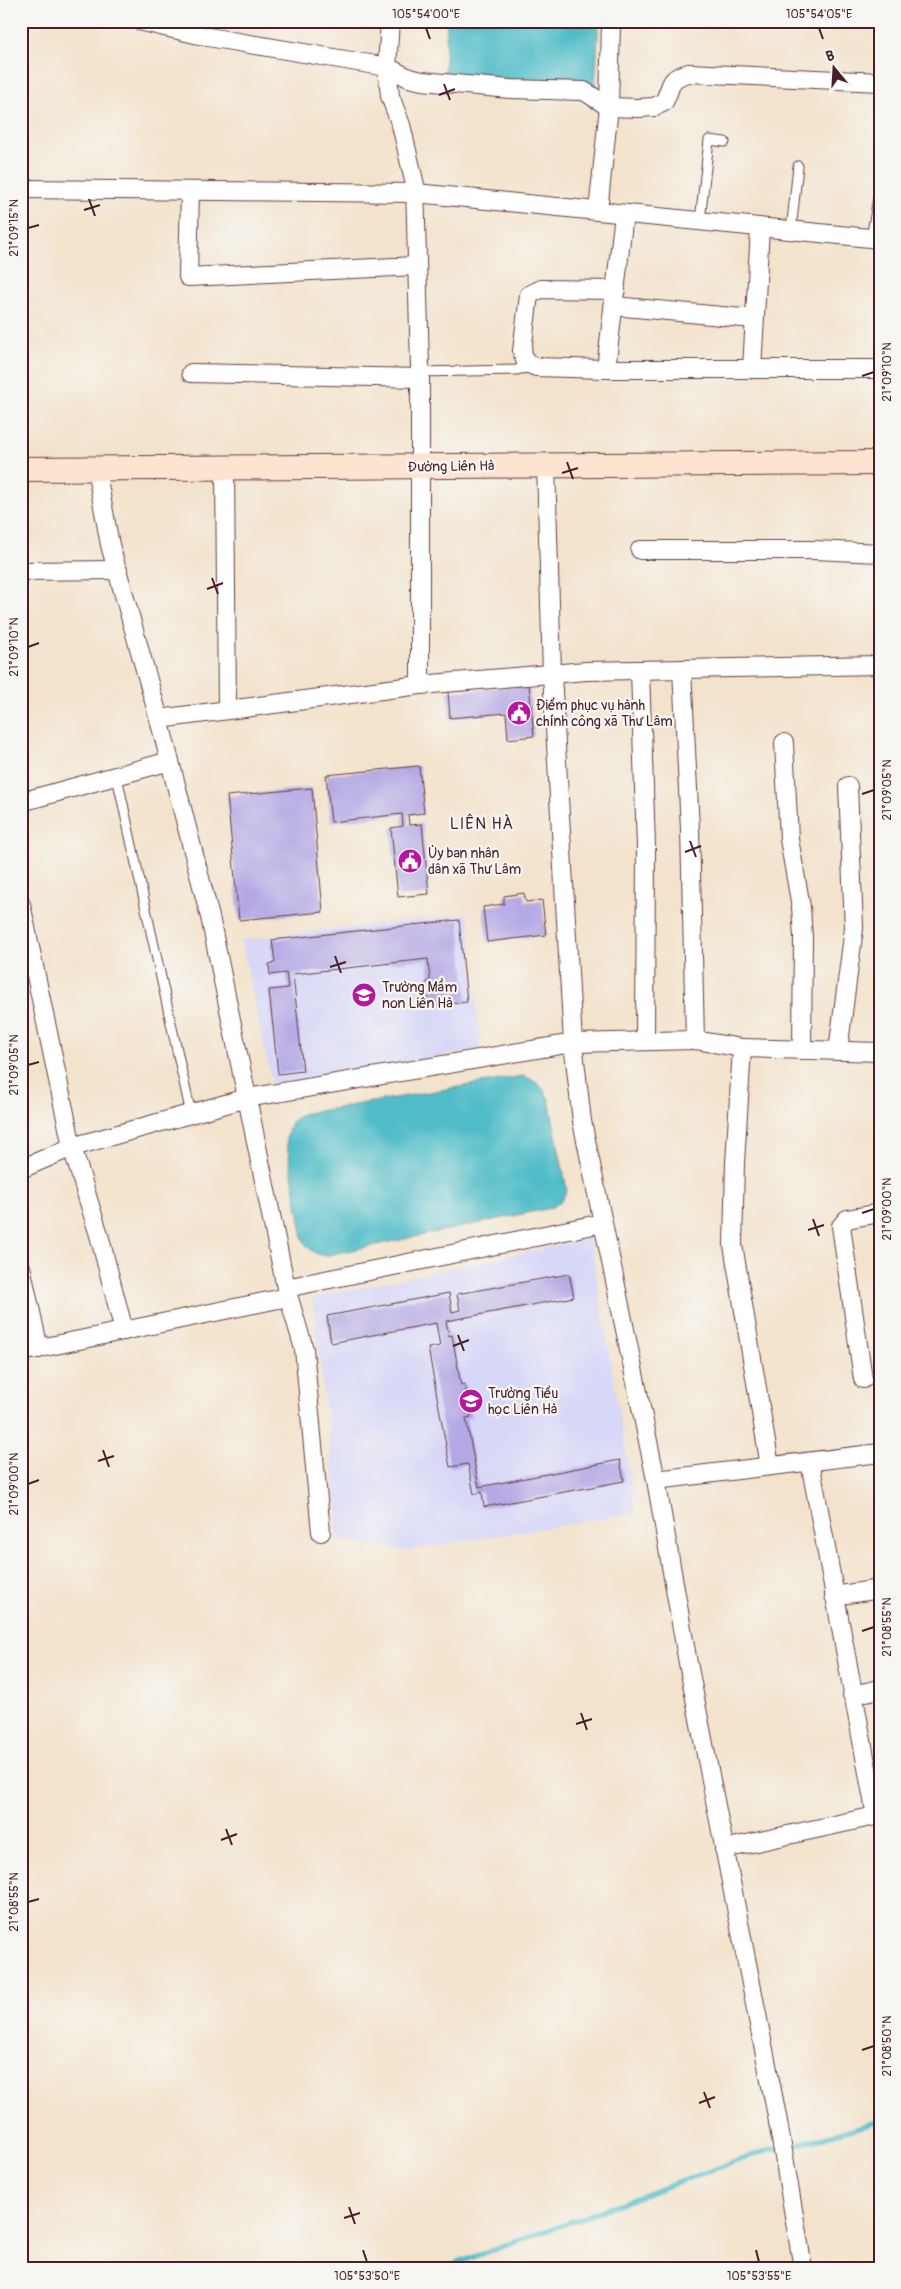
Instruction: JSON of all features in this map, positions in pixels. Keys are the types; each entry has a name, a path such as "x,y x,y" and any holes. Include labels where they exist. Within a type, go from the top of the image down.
{"main road":[{"name":"Đường Liên Hà","path":"21,469 880,463"}],"street":[{"path":"139,21 208,37 388,67 409,78 422,81 510,89 584,91 609,106 654,107 664,102 670,84 676,77 688,74 880,82"},
{"path":"390,21 388,67 390,96 402,125 416,193 416,266 420,375 420,686"},
{"path":"598,211 609,106 612,21"},
{"path":"21,189 416,193 876,239"},
{"path":"190,191 188,276 416,266"},
{"path":"606,369 624,214"},
{"path":"752,369 760,228"},
{"path":"754,319 541,289 529,295 522,352 526,363 536,367 606,369 880,369"},
{"path":"191,372 420,375"},
{"path":"546,465 552,674 572,1042 582,1122 656,1480 688,1663 803,2268"},
{"path":"96,468 110,545 159,718 210,918 287,1293 304,1349 321,1532"},
{"path":"225,468 227,710"},
{"path":"640,550 814,550 880,553"},
{"path":"21,571 118,570"},
{"path":"159,718 420,686 586,671 880,665"},
{"path":"682,669 690,830 695,1040"},
{"path":"640,671 646,846 645,1041"},
{"path":"784,743 789,839 803,937 802,1050"},
{"path":"21,802 170,761"},
{"path":"838,1051 854,928 848,786"},
{"path":"21,904 72,1147 100,1235 124,1331"},
{"path":"21,1169 72,1147 247,1098 572,1042 695,1040 742,1048 880,1052"},
{"path":"742,1048 735,1163 733,1245 770,1466"},
{"path":"863,1379 841,1226 847,1219 880,1213"},
{"path":"21,1352 124,1331 603,1223"},
{"path":"21,1267 39,1349"},
{"path":"656,1480 880,1453"},
{"path":"724,1849 878,1816 852,1695 810,1462"},
{"path":"834,1596 880,1589"},
{"path":"852,1695 880,1690"}],"lane":[{"path":"700,222 709,140 725,142"},
{"path":"791,231 798,166"},
{"path":"876,239 880,186"},
{"path":"420,375 516,370 536,367"},
{"path":"117,777 191,1114"}],"shaded area":[{"name":"Trường Mầm non Liên Hà","path":"468,914 481,1050 272,1084 241,940"},
{"name":"Trường Tiểu học Liên Hà","path":"590,1238 636,1513 404,1551 338,1540 337,1504 312,1298"}],"water":[{"path":"447,21 599,21 595,87 444,79"},
{"path":"522,1076 538,1084 549,1100 567,1190 562,1200 551,1208 324,1256 311,1250 303,1239 286,1139 291,1122 302,1114"}],"building":[{"path":"529,685 534,736 508,739 506,713 450,718 448,692"},
{"name":"Ủy ban nhân dân xã Thư Lâm","path":"419,766 424,813 408,815 409,825 422,824 429,894 398,897 391,828 403,826 402,814 331,822 326,775"},
{"path":"312,788 323,912 239,920 227,796"},
{"path":"524,893 526,902 542,900 546,935 487,942 483,907 504,904 504,896"},
{"path":"459,920 467,1002 432,1006 424,993 425,984 430,980 428,959 293,974 303,1071 278,1074 269,990 288,988 286,973 270,975 269,964 275,963 272,940"},
{"path":"569,1274 574,1297 446,1321 449,1336 452,1335 461,1385 465,1384 471,1417 466,1418 479,1487 620,1460 624,1481 484,1507 482,1492 474,1494 468,1464 450,1467 428,1348 440,1346 436,1323 331,1343 327,1316 449,1293 452,1312 460,1310 457,1294"}],"waterway":[{"path":"444,2268 767,2150 807,2142 880,2121"}],"place":[{"name":"Điểm phục vụ hành chính công xã Thư Lâm","path":"519,713"},
{"name":"Ủy ban nhân dân xã Thư Lâm","path":"410,861"},
{"name":"Trường Mầm non Liên Hà","path":"364,995"},
{"name":"Trường Tiểu học Liên Hà","path":"471,1401"}],"district":[{"name":"LIÊN HÀ","path":"482,823"}]}
